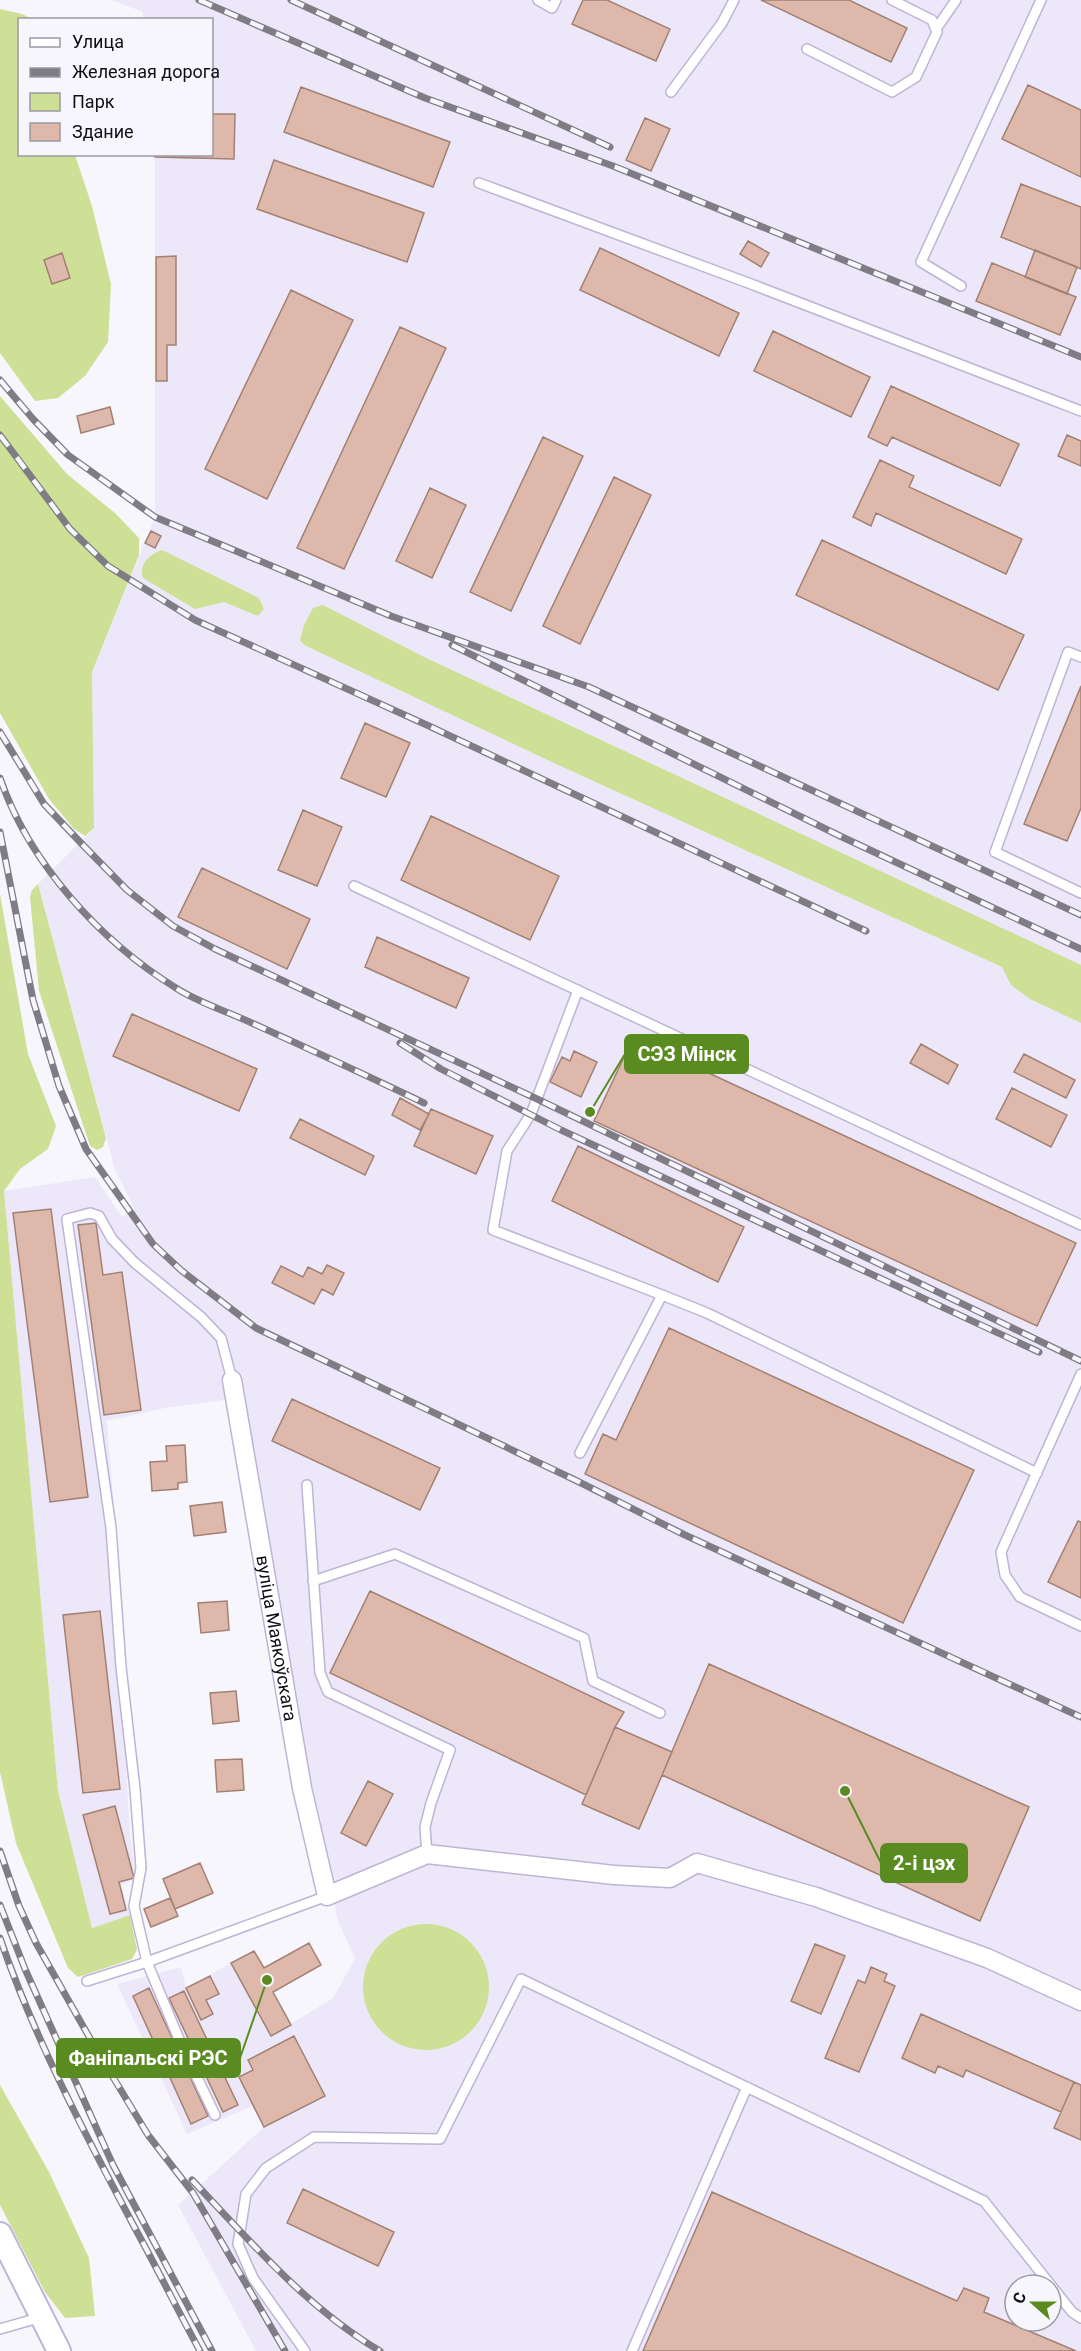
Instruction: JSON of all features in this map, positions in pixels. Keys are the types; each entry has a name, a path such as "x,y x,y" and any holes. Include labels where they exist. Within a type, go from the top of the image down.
{"street":[{"name":"вуліца Маякоўскага","path":"232,1380 302,1788 327,1896"},
{"path":"327,1896 427,1854 614,1875 670,1878 697,1863 816,1896 987,1958 1081,2001"},
{"path":"0,2234 59,2351"}],"lane":[{"path":"538,0 552,8 556,0"},
{"path":"671,92 722,23 734,0"},
{"path":"807,49 892,92 916,77 938,32 932,20 892,0"},
{"path":"936,29 956,0"},
{"path":"961,286 921,262 1041,0"},
{"path":"479,183 751,284 1081,411"},
{"path":"1081,657 1068,652 995,852 1081,892"},
{"path":"354,886 1081,1225"},
{"path":"578,990 531,1114 507,1151 493,1230 707,1313 1036,1473"},
{"path":"215,2115 181,2044 147,1962 134,1906 141,1868 135,1789 120,1667 111,1528 67,1219 90,1214 99,1216 112,1239 135,1263 201,1317 221,1338 232,1380"},
{"path":"580,1453 662,1295"},
{"path":"1081,1374 1001,1552 1005,1575 1020,1597 1081,1626"},
{"path":"307,1485 320,1674 328,1692 450,1750 425,1827 427,1854"},
{"path":"313,1581 395,1554 584,1638 593,1681 660,1713"},
{"path":"87,1981 147,1962 327,1896"},
{"path":"305,2351 253,2278 238,2244 246,2194 266,2168 314,2137 440,2139 521,1979 984,2200 1072,2312 1081,2318"},
{"path":"632,2351 747,2087"},
{"path":"0,2329 42,2317"}],"shaded area":[{"path":"111,0 1081,0 1081,2351 256,2351 178,2205 264,2127 253,2106 187,2134 117,1984 181,1967 186,1988 231,1963 271,2036 333,1998 355,1959 337,1918 330,1876 313,1824 245,1393 231,1399 165,1408 107,1421 130,1717 139,1766 126,1769 130,1834 136,1879 121,1885 130,1915 92,1928 58,1791 4,1191 95,1177 122,1217 135,1210 115,1170 38,884 94,828 92,672 155,517 155,156 213,156 213,18 143,18 143,12"}],"green space":[{"path":"0,9 30,18 18,18 18,156 75,156 92,206 111,284 108,342 85,376 58,398 35,401 0,353"},
{"path":"0,396 67,474 115,513 139,538 139,555 92,672 94,828 85,836 74,829 49,799 0,713"},
{"path":"162,550 259,598 264,609 258,616 224,602 195,609 143,578 142,568 146,560"},
{"path":"323,605 422,656 1081,965 1081,1023 1030,999 1011,985 1002,967 554,763 304,645 300,640 304,625 313,608"},
{"path":"38,884 106,1138 103,1147 97,1150 90,1146 39,991 30,897 32,890"},
{"path":"0,894 28,1054 56,1126 48,1149 20,1169 4,1191 58,1791 92,1928 130,1915 137,1950 132,1959 78,1977 68,1968 16,1843 0,1772"},
{"path":"426,1924 450,1928 471,1942 485,1963 489,1987 485,2011 471,2032 450,2046 426,2050 402,2046 381,2032 367,2011 363,1987 367,1963 381,1942 402,1928"},
{"path":"0,2085 49,2172 89,2258 95,2316 65,2318 45,2292 0,2205"}],"building":[{"path":"583,0 607,0 670,29 656,61 572,24"},
{"path":"761,0 849,0 907,28 891,62"},
{"path":"1028,85 1081,110 1081,177 1002,139"},
{"path":"301,87 450,142 433,187 284,132"},
{"path":"213,114 235,114 234,159 155,157 213,156"},
{"path":"645,118 670,129 651,171 626,160"},
{"path":"274,160 424,213 407,262 257,209"},
{"path":"1021,184 1081,207 1081,269 1001,237"},
{"path":"748,241 769,253 761,267 740,254"},
{"path":"600,248 739,313 719,356 580,290"},
{"path":"1035,250 1077,267 1067,294 1025,277"},
{"path":"62,253 70,278 52,284 44,260"},
{"path":"176,256 176,345 167,345 167,381 156,381 156,257"},
{"path":"992,263 1076,297 1060,335 976,301"},
{"path":"291,290 353,320 267,499 205,469"},
{"path":"400,327 446,348 344,569 297,548"},
{"path":"773,331 870,377 851,417 754,371"},
{"path":"891,386 1019,444 1000,486 892,437 887,446 868,437"},
{"path":"110,407 114,424 81,433 77,416"},
{"path":"1067,435 1081,441 1081,466 1058,456"},
{"path":"543,437 583,456 511,611 470,592"},
{"path":"880,460 914,476 909,487 1022,539 1006,574 876,513 871,526 853,517"},
{"path":"614,477 651,495 580,644 543,626"},
{"path":"430,488 466,505 432,578 396,561"},
{"path":"151,531 161,536 155,548 145,543"},
{"path":"822,540 1024,635 998,690 796,595"},
{"path":"1081,686 1081,808 1067,841 1024,824"},
{"path":"365,723 410,743 386,797 341,778"},
{"path":"303,810 342,827 317,886 278,870"},
{"path":"431,816 559,876 530,940 401,880"},
{"path":"202,868 310,919 287,969 178,917"},
{"path":"377,937 469,978 456,1008 365,967"},
{"path":"132,1014 257,1069 239,1111 113,1056"},
{"path":"633,1038 1076,1243 1037,1326 594,1121"},
{"path":"921,1044 958,1065 948,1084 910,1063"},
{"path":"574,1051 597,1062 581,1097 550,1082 562,1057 570,1061"},
{"path":"1024,1054 1075,1080 1066,1098 1014,1072"},
{"path":"1012,1088 1067,1115 1051,1147 996,1119"},
{"path":"400,1098 429,1114 420,1130 392,1115"},
{"path":"431,1109 493,1136 476,1174 414,1146"},
{"path":"300,1119 374,1156 365,1175 290,1138"},
{"path":"578,1146 744,1227 718,1282 552,1201"},
{"path":"51,1209 88,1497 50,1502 13,1213"},
{"path":"96,1223 103,1275 122,1272 141,1410 104,1415 78,1225"},
{"path":"327,1265 344,1273 333,1295 322,1289 314,1304 272,1283 281,1266 303,1277 308,1267 322,1274"},
{"path":"669,1328 974,1470 903,1623 585,1474 603,1434 616,1440"},
{"path":"292,1399 440,1468 420,1510 272,1441"},
{"path":"185,1445 187,1482 178,1483 178,1489 152,1491 150,1462 167,1461 166,1446"},
{"path":"222,1502 226,1532 194,1536 190,1506"},
{"path":"1078,1521 1081,1522 1081,1598 1048,1582"},
{"path":"370,1591 624,1712 615,1727 586,1795 330,1673"},
{"path":"227,1601 229,1630 201,1633 198,1603"},
{"path":"100,1611 120,1789 83,1793 63,1615"},
{"path":"709,1664 1029,1807 980,1921 662,1775"},
{"path":"236,1691 239,1721 213,1724 210,1693"},
{"path":"615,1727 672,1752 639,1829 582,1804"},
{"path":"242,1759 244,1790 217,1792 215,1760"},
{"path":"368,1781 393,1794 366,1846 341,1833"},
{"path":"115,1806 134,1878 119,1882 126,1910 110,1914 83,1815"},
{"path":"200,1863 213,1893 175,1909 163,1879"},
{"path":"170,1898 178,1916 151,1927 144,1909"},
{"path":"309,1943 321,1965 273,1992 291,2025 271,2036 231,1963 254,1951 264,1968"},
{"path":"815,1944 845,1956 821,2014 791,2001"},
{"path":"871,1967 887,1974 884,1981 895,1986 859,2072 825,2058 858,1980 865,1983"},
{"path":"210,1976 219,1994 206,2000 213,2014 201,2020 186,1988"},
{"path":"149,1988 208,2116 191,2124 133,1996"},
{"path":"184,1991 238,2105 223,2112 169,1998"},
{"path":"921,2014 1074,2082 1061,2112 966,2070 963,2077 938,2066 935,2073 902,2058"},
{"path":"294,2036 325,2096 264,2127 239,2077 253,2070 248,2060"},
{"path":"1074,2082 1081,2085 1081,2140 1054,2128"},
{"path":"303,2189 394,2232 378,2266 287,2223"},
{"path":"712,2192 957,2301 964,2288 989,2298 984,2312 1003,2320 1003,2333 1034,2333 1076,2351 643,2351"}],"railway":[{"path":"199,0 425,98 613,166 1081,357"},
{"path":"291,0 610,147"},
{"path":"0,380 68,455 155,517 391,616 589,687 1081,915"},
{"path":"0,435 70,529 108,566 195,620 429,726 866,931"},
{"path":"452,645 840,836 1081,949"},
{"path":"0,732 44,804 127,890 173,926 215,949 535,1098 1081,1361"},
{"path":"0,778 13,810 48,869 95,923 148,969 194,998 424,1103"},
{"path":"0,832 33,1000 59,1086 86,1149 153,1244 182,1271 256,1328 685,1535 1081,1717"},
{"path":"400,1043 441,1069 561,1130 1039,1352"},
{"path":"0,1851 19,1906 36,1943 96,2049 148,2135 193,2193 285,2351"},
{"path":"0,1905 25,1969 113,2165 212,2351"},
{"path":"0,1938 29,2013 62,2087 200,2351"},
{"path":"192,2180 258,2250 304,2294 353,2334 380,2351"}],"place":[{"name":"СЭЗ Мінск","path":"590,1112"},
{"name":"2-і цэх","path":"845,1791"},
{"name":"Фаніпальскі РЭС","path":"267,1980"}]}
